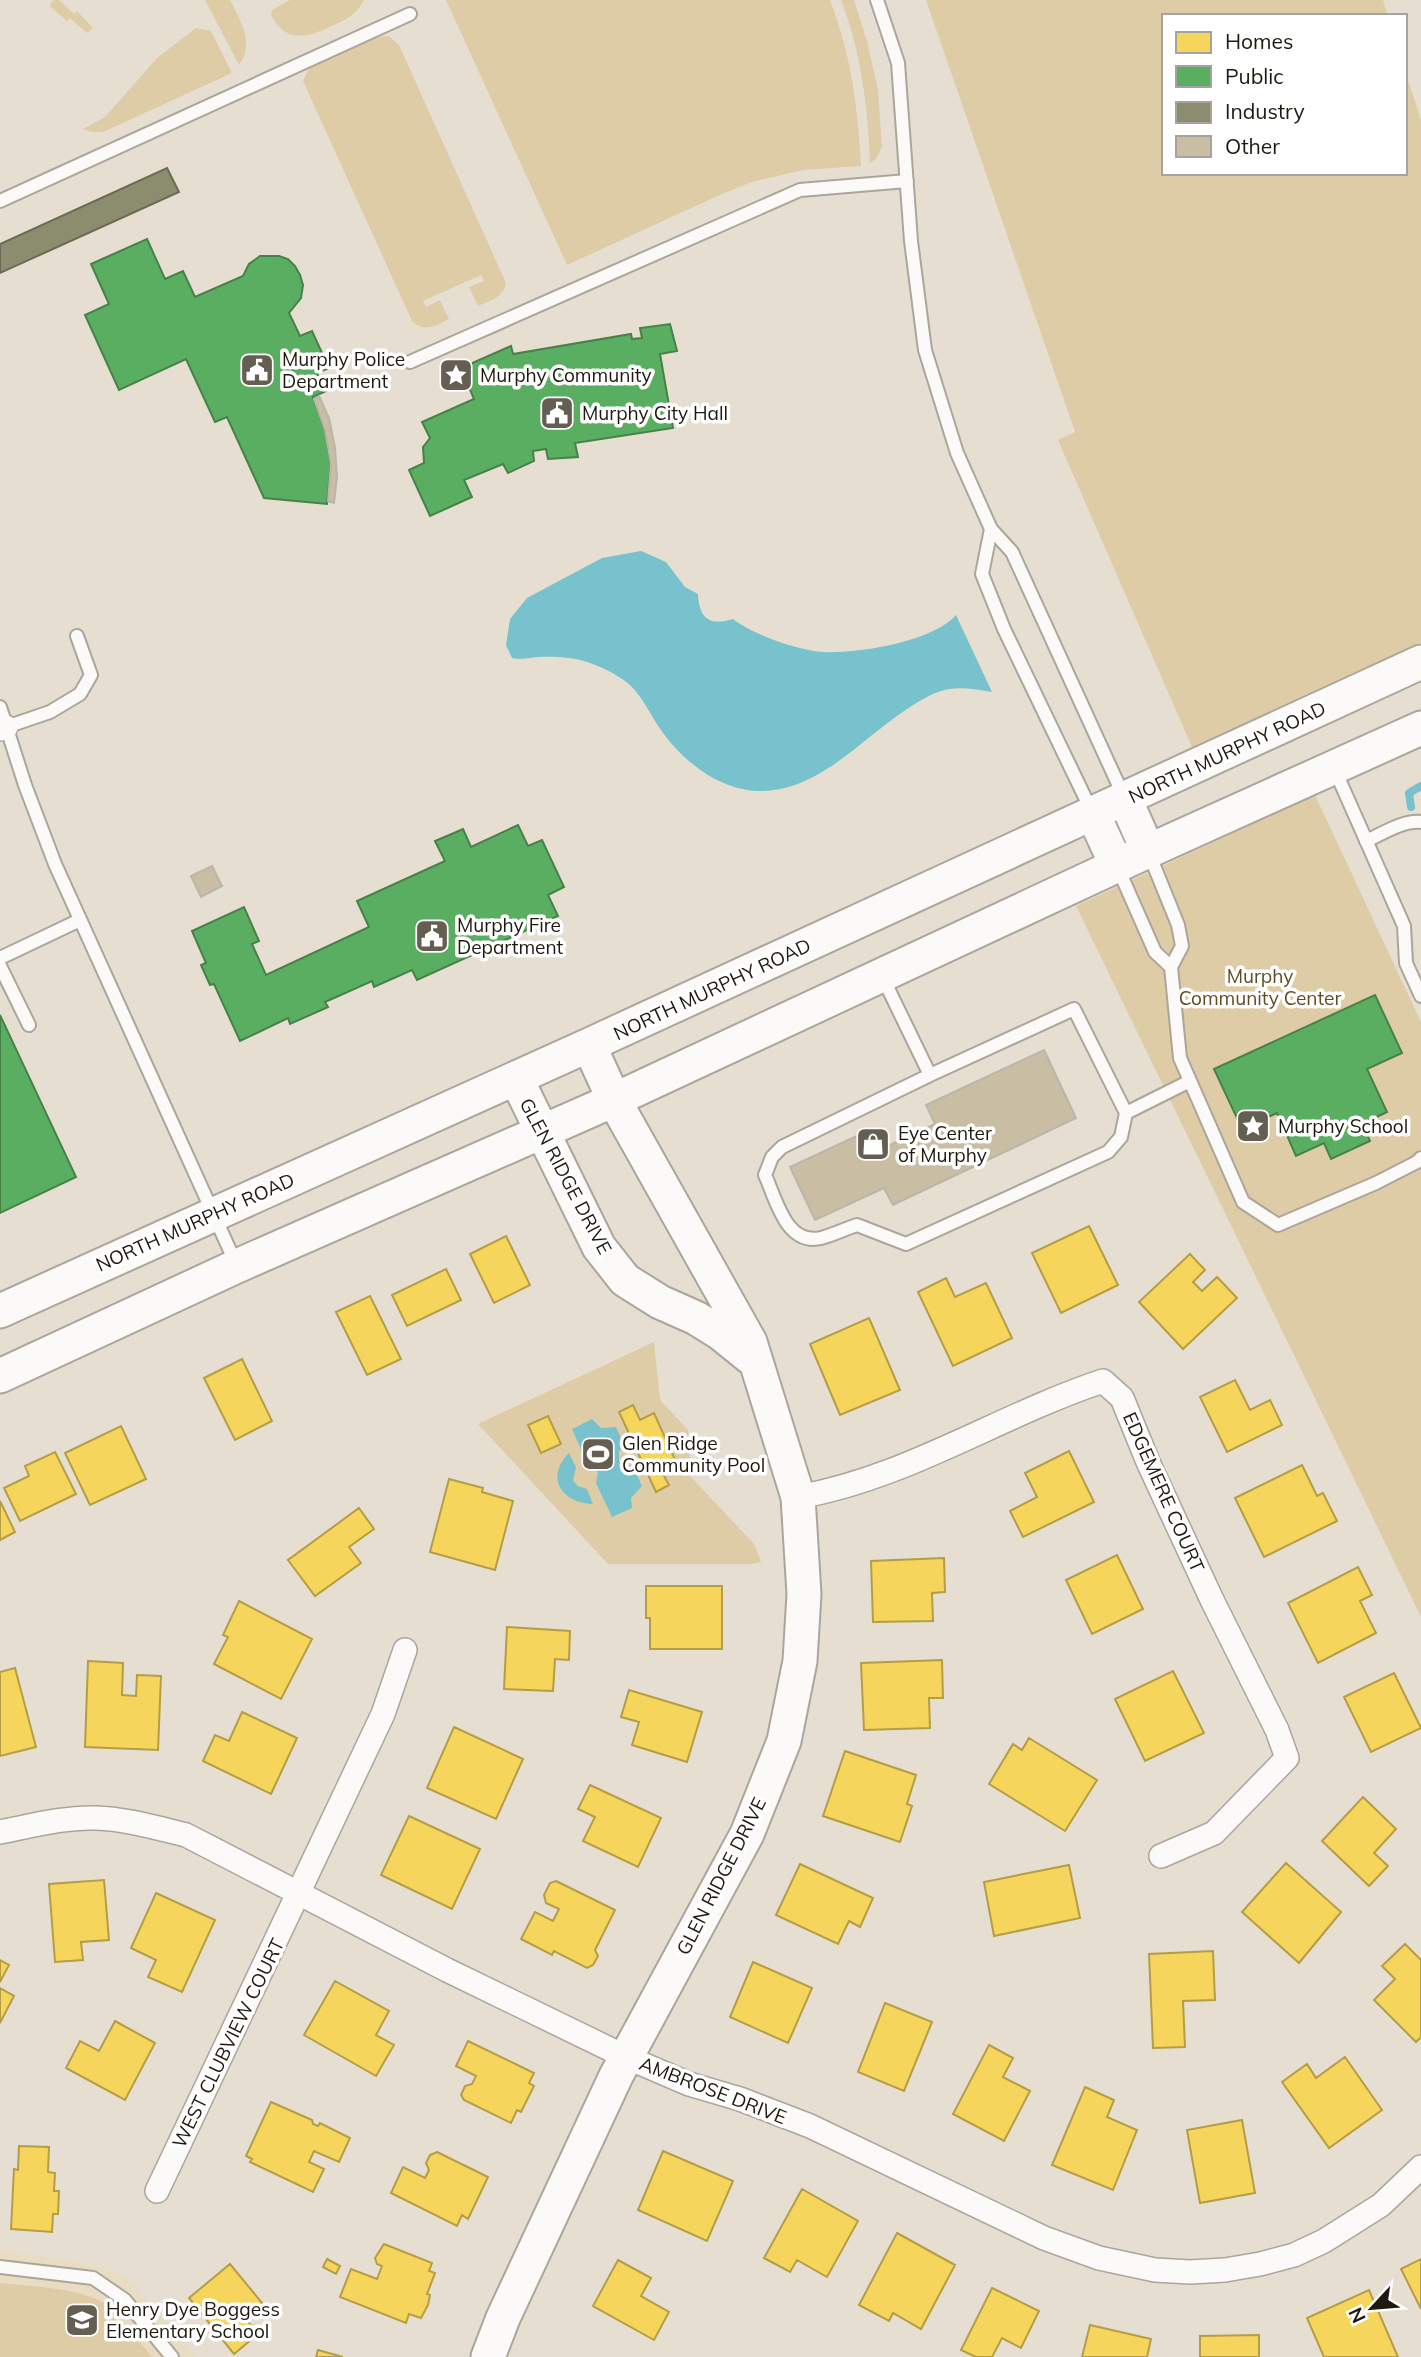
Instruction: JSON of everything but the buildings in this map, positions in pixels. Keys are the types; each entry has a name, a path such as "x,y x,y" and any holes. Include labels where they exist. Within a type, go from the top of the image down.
{"main road":[{"name":"NORTH MURPHY ROAD","path":"0,1311 589,1045 1421,662"},
{"path":"0,1376 237,1266 614,1100 1149,851 1421,728"},
{"path":"1125,799 1149,851"},
{"path":"1093,814 1117,866"},
{"name":"GLEN RIDGE DRIVE","path":"488,2357 503,2318 626,2057 747,1834 784,1741 800,1661 804,1594 798,1497 758,1364 750,1342 614,1100 589,1045"},
{"name":"GLEN RIDGE DRIVE","path":"516,1078 599,1247 625,1280 720,1333 758,1364"}],"street":[{"name":"EDGEMERE COURT","path":"798,1497 891,1472 1071,1391 1103,1381 1122,1398 1212,1600 1277,1730 1287,1758 1214,1833 1161,1856"},
{"name":"WEST CLUBVIEW COURT","path":"157,2191 383,1714 405,1650"},
{"name":"AMBROSE DRIVE","path":"0,1832 46,1823 95,1818 141,1824 186,1835 447,1970 626,2057 689,2084 740,2099 810,2126 1044,2238 1098,2258 1155,2270 1190,2272 1224,2270 1294,2255 1324,2241 1381,2205 1421,2167"}],"lane":[{"path":"877,0 898,63 911,241 925,350 957,453 991,529 1013,552 1125,799"},
{"path":"0,201 410,14"},
{"path":"410,362 800,190 907,181"},
{"path":"991,529 982,574 1004,629 1093,814"},
{"path":"77,636 91,675 80,694 50,712 2,721 55,864 237,1266"},
{"path":"1334,768 1404,926 1406,963 1421,996"},
{"path":"1366,841 1396,827 1421,822"},
{"path":"1149,851 1178,925 1182,946 1171,967 1180,1058 1243,1202 1278,1225 1376,1183 1421,1158"},
{"path":"1117,866 1155,952 1171,967"},
{"path":"0,958 80,920"},
{"path":"0,966 29,1025"},
{"path":"882,975 930,1075"},
{"path":"1074,1009 1126,1112 1121,1137 1108,1152 906,1244 857,1225 819,1239 802,1238 789,1227 765,1175 772,1157 782,1147 930,1075 1074,1009"},
{"path":"1126,1112 1190,1081"},
{"path":"0,2267 93,2278 125,2300 172,2357"}],"shaded area":[{"name":"Henry Dye Boggess Elementary School","path":"0,2250 90,2264 124,2276 134,2284 195,2357 0,2357"}],"green space":[{"path":"59,0 74,14 77,11 93,28 87,33 70,18 67,21 51,7 50,4"},
{"path":"205,0 230,0 245,32 246,49 239,65"},
{"path":"290,0 364,0 355,12 343,21 315,33 299,36 284,31 271,15 272,10"},
{"path":"446,0 830,0 852,82 861,166 803,170 752,182 567,265"},
{"path":"841,0 854,0 878,90 882,147 876,159 870,163 862,80 854,40"},
{"path":"926,0 1383,0 1387,14 1162,14 1162,175 1407,175 1407,77 1421,120 1421,642 1192,747 1058,440 1075,432"},
{"path":"196,28 211,31 232,73 103,132 83,129 105,117 157,58"},
{"path":"389,36 399,45 506,283 499,295 478,306 469,287 484,281 481,275 423,301 426,307 440,300 449,319 430,327 421,327 412,321 303,81 313,66 377,37"},
{"name":"Murphy Community Center","path":"1315,795 1421,1022 1421,1617 1076,906"},
{"name":"Glen Ridge Community Pool","path":"654,1342 660,1400 688,1430 691,1477 754,1544 761,1562 608,1564 478,1424"},
{"path":"0,2283 57,2289 99,2300 111,2307 152,2357 0,2357"}],"water":[{"path":"641,551 666,562 685,587 698,594 703,615 712,621 733,619 764,636 813,651 856,651 914,639 945,624 956,615 992,692 955,688 927,697 890,721 839,761 803,782 762,791 747,790 718,781 680,753 661,730 636,691 619,677 588,662 574,659 512,658 506,645 510,619 527,598 602,558"},
{"path":"592,1419 601,1428 616,1427 625,1447 619,1451 619,1461 625,1467 633,1466 642,1486 631,1498 632,1508 612,1517 596,1483 598,1472 587,1463 572,1429"},
{"path":"569,1453 576,1467 573,1481 587,1489 593,1504 572,1499 560,1487 558,1471"}],"waterway":[{"path":"1411,807 1409,793 1421,786"}],"place":[{"name":"Murphy Police Department","path":"257,370"},
{"name":"Murphy Community","path":"456,375"},
{"name":"Murphy City Hall","path":"557,413"},
{"name":"Murphy Fire Department","path":"432,936"},
{"name":"Murphy School","path":"1253,1126"},
{"name":"Eye Center of Murphy","path":"873,1144"},
{"name":"Glen Ridge Community Pool","path":"598,1454"},
{"name":"Henry Dye Boggess Elementary School","path":"82,2320"}]}
